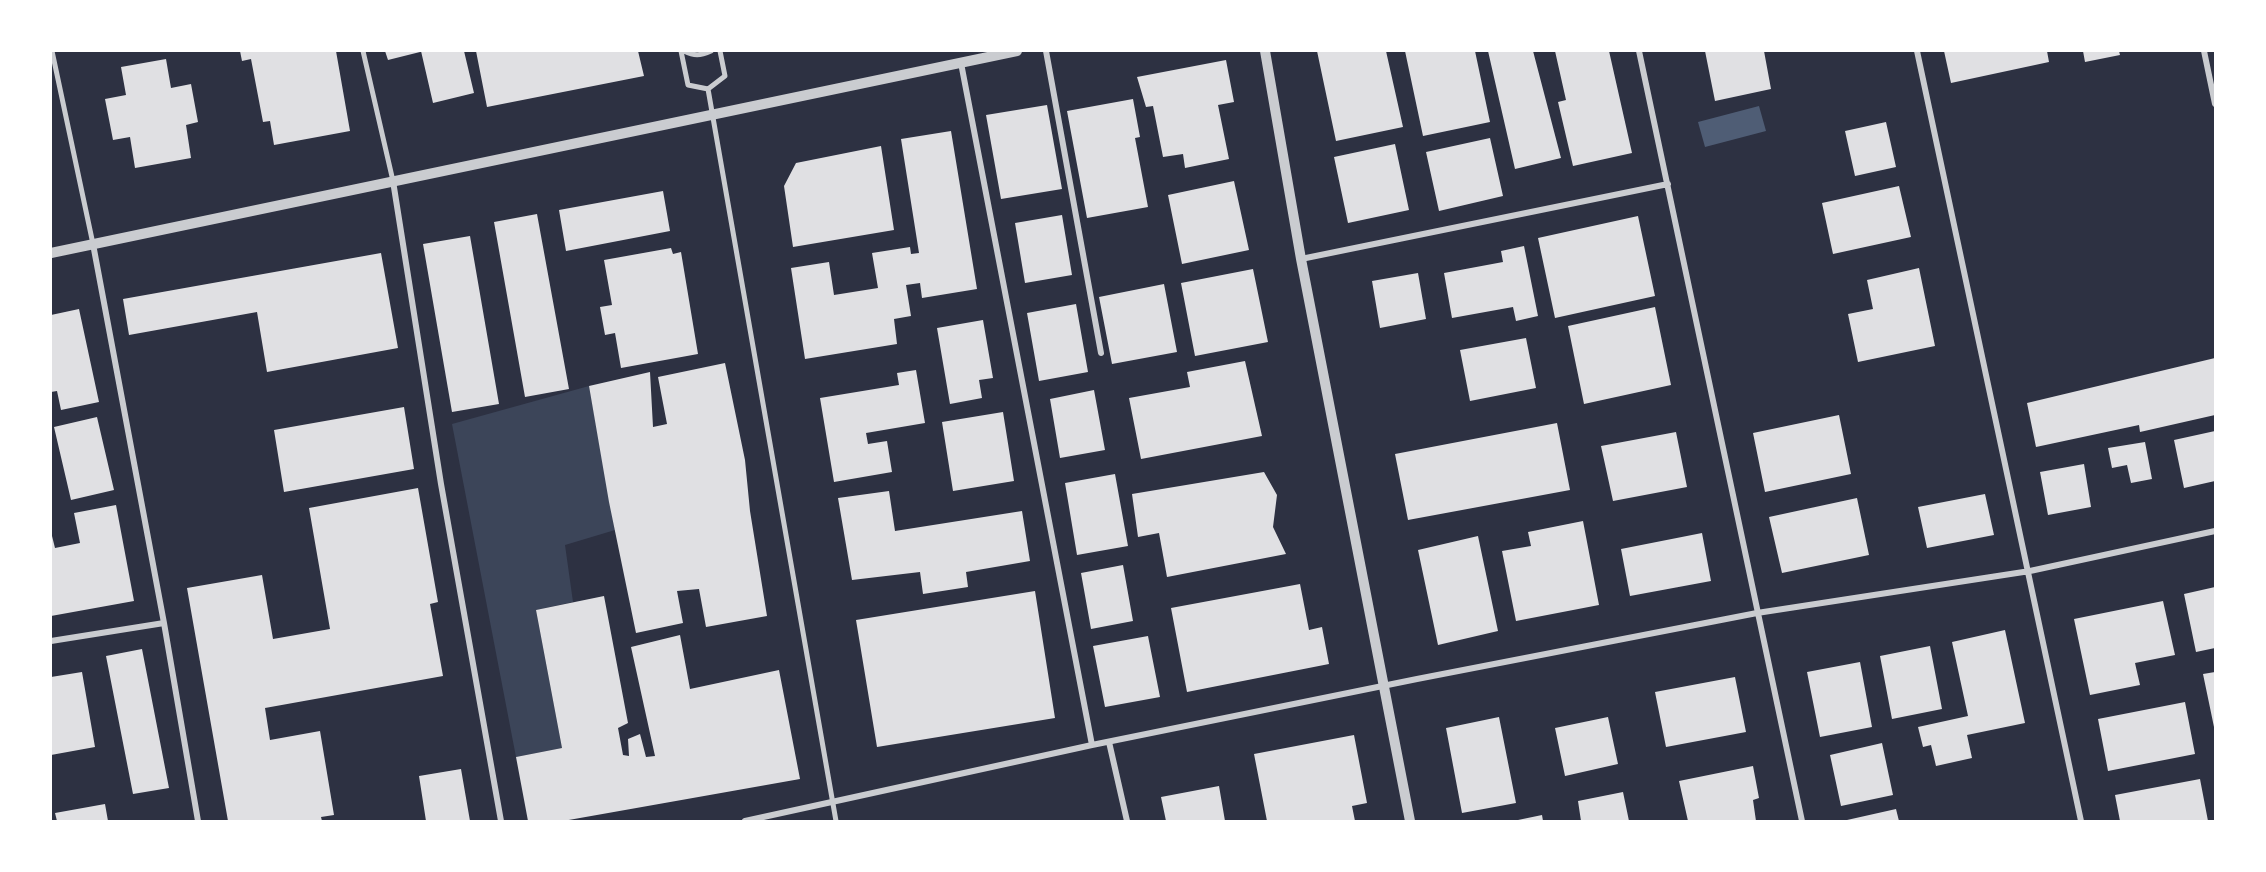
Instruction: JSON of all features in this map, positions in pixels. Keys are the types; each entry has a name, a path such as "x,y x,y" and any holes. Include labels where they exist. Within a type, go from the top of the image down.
{"street":[{"path":"52,51 93,244 164,623 198,821"},
{"path":"363,51 393,181 443,496 501,821"},
{"path":"683,51 701,56 711,51"},
{"path":"683,51 688,86 708,90"},
{"path":"708,90 724,76 720,51"},
{"path":"51,253 1017,51"},
{"path":"1046,51 1101,353"},
{"path":"1265,51 1301,259 1410,821"},
{"path":"1639,51 1802,821"},
{"path":"1917,51 2030,571 2081,821"},
{"path":"2204,51 2215,104"},
{"path":"962,63 1092,745"},
{"path":"708,90 836,821"},
{"path":"1301,259 1668,184"},
{"path":"745,821 1109,741 1384,686 1757,613 2030,571 2215,531"},
{"path":"51,641 164,623"},
{"path":"1109,741 1126,821"}],"shaded area":[{"path":"1759,106 1766,131 1705,147 1698,122"},
{"path":"589,386 615,530 565,545 573,602 536,610 562,748 516,757 452,424"}],"building":[{"path":"240,51 336,51 350,131 274,145 270,121 263,122 251,59 242,61"},
{"path":"385,51 420,51 420,52 388,60"},
{"path":"421,51 464,51 474,93 433,103"},
{"path":"476,51 638,51 644,76 487,107"},
{"path":"1317,51 1386,51 1403,127 1336,141"},
{"path":"1405,51 1475,51 1490,122 1423,136"},
{"path":"1488,51 1533,51 1561,158 1515,169"},
{"path":"1555,51 1609,51 1632,153 1573,166 1558,102 1566,100"},
{"path":"1705,51 1764,51 1771,89 1715,101"},
{"path":"1944,51 2047,51 2049,62 1951,83"},
{"path":"2083,51 2119,51 2120,55 2085,62"},
{"path":"166,59 171,88 191,84 198,122 186,125 191,158 135,168 130,137 113,140 105,99 126,95 121,67"},
{"path":"1226,60 1234,102 1218,105 1229,159 1185,168 1183,154 1163,157 1153,106 1146,107 1137,77"},
{"path":"1133,99 1140,137 1135,138 1148,207 1087,218 1067,111"},
{"path":"1047,105 1062,189 1001,199 986,115"},
{"path":"1886,122 1896,167 1855,176 1845,131"},
{"path":"951,131 977,289 922,298 920,283 906,285 911,316 894,319 897,344 805,359 791,268 829,262 834,295 878,288 872,253 910,247 911,254 919,253 901,139"},
{"path":"1490,138 1503,196 1439,211 1426,152"},
{"path":"1395,144 1409,210 1348,223 1334,157"},
{"path":"881,146 894,230 793,247 784,186 796,163"},
{"path":"1234,181 1249,250 1182,264 1168,195"},
{"path":"1899,186 1911,237 1833,254 1822,203"},
{"path":"663,191 670,231 566,251 559,210"},
{"path":"537,214 569,389 525,397 494,222"},
{"path":"1062,215 1072,275 1025,283 1015,223"},
{"path":"1638,216 1655,296 1555,318 1538,238"},
{"path":"470,236 499,404 452,412 423,244"},
{"path":"1524,246 1538,316 1516,321 1513,307 1452,318 1444,273 1503,262 1501,251"},
{"path":"671,248 673,254 681,252 698,354 621,368 615,333 605,335 600,307 612,305 604,260"},
{"path":"381,253 398,348 267,372 257,312 129,335 123,299"},
{"path":"1919,268 1935,346 1858,362 1848,314 1873,309 1867,280"},
{"path":"1253,269 1268,342 1195,356 1181,283"},
{"path":"1418,273 1426,319 1380,328 1372,281"},
{"path":"1164,284 1177,352 1112,364 1099,297"},
{"path":"1076,304 1088,372 1039,381 1027,313"},
{"path":"1655,307 1671,385 1584,404 1568,326"},
{"path":"79,309 99,402 61,410 57,391 51,392 51,315"},
{"path":"983,320 993,378 979,380 982,398 950,404 937,328"},
{"path":"1526,338 1536,388 1470,401 1460,350"},
{"path":"2215,358 2215,415 2140,432 2139,425 2036,447 2027,403"},
{"path":"1245,361 1262,436 1141,459 1129,398 1190,387 1187,372"},
{"path":"725,363 745,460 750,511 767,616 706,627 699,589 677,591 683,623 636,633 609,502 589,386 650,372 653,427 667,424 658,377"},
{"path":"916,370 925,423 866,433 868,444 887,441 892,472 834,482 820,398 899,385 897,373"},
{"path":"1094,390 1105,450 1060,458 1050,399"},
{"path":"404,407 414,469 284,492 274,430"},
{"path":"1003,412 1014,481 953,491 942,422"},
{"path":"1839,415 1851,474 1765,492 1753,433"},
{"path":"97,417 114,490 71,500 54,427"},
{"path":"1557,423 1570,490 1408,520 1395,454"},
{"path":"2215,431 2215,481 2184,488 2174,440"},
{"path":"1676,432 1687,487 1613,501 1601,446"},
{"path":"2145,442 2152,479 2131,483 2127,465 2112,468 2108,448"},
{"path":"2084,464 2091,507 2048,515 2040,472"},
{"path":"1264,472 1277,495 1273,527 1286,554 1167,577 1159,533 1138,537 1132,494"},
{"path":"1115,474 1128,546 1077,555 1065,483"},
{"path":"418,488 438,602 430,604 443,676 265,708 270,740 320,731 334,815 321,817 322,821 228,821 187,588 262,575 273,639 330,629 309,508"},
{"path":"889,491 895,531 1022,511 1030,561 966,572 968,587 923,594 920,572 852,580 838,498"},
{"path":"1985,494 1994,535 1927,548 1918,507"},
{"path":"1857,498 1869,555 1782,573 1769,517"},
{"path":"116,505 134,601 51,616 51,532 55,548 80,543 74,513"},
{"path":"1583,521 1599,605 1516,621 1502,551 1531,546 1528,532"},
{"path":"1702,533 1711,581 1630,596 1621,549"},
{"path":"1478,536 1498,631 1438,645 1418,550"},
{"path":"1123,565 1133,621 1091,629 1081,573"},
{"path":"1300,584 1309,630 1322,627 1329,664 1187,692 1171,608"},
{"path":"2215,587 2215,648 2196,652 2184,594"},
{"path":"1035,591 1055,718 877,747 856,620"},
{"path":"604,596 628,723 618,728 623,755 629,756 628,739 640,734 646,757 655,756 631,647 680,635 690,689 779,670 800,779 563,821 528,821 516,757 562,748 536,610"},
{"path":"2163,601 2175,655 2135,663 2140,685 2090,695 2074,619"},
{"path":"2005,630 2025,723 1967,735 1972,758 1936,766 1931,745 1923,747 1918,727 1968,716 1952,642"},
{"path":"1148,636 1160,697 1105,707 1093,646"},
{"path":"1930,646 1942,709 1892,719 1880,656"},
{"path":"142,649 169,788 133,794 106,656"},
{"path":"1860,662 1872,727 1820,737 1807,672"},
{"path":"82,672 95,747 51,755 51,677"},
{"path":"2215,672 2215,727 2214,727 2203,674"},
{"path":"1735,677 1746,732 1666,747 1655,692"},
{"path":"2185,702 2195,754 2108,771 2098,719"},
{"path":"1499,717 1516,803 1462,813 1446,728"},
{"path":"1608,717 1618,764 1565,776 1555,728"},
{"path":"1354,735 1367,803 1352,806 1355,821 1267,821 1254,754"},
{"path":"1882,743 1893,795 1841,806 1830,755"},
{"path":"1753,766 1759,798 1753,800 1756,821 1688,821 1679,781"},
{"path":"461,769 470,821 426,821 419,776"},
{"path":"2200,779 2208,821 2120,821 2115,795"},
{"path":"1219,786 1225,821 1166,821 1161,797"},
{"path":"1623,792 1629,821 1581,821 1578,801"},
{"path":"105,804 108,821 57,821 55,813"},
{"path":"1896,809 1899,821 1847,821 1847,820"},
{"path":"1542,815 1543,821 1518,821 1518,820"}]}
